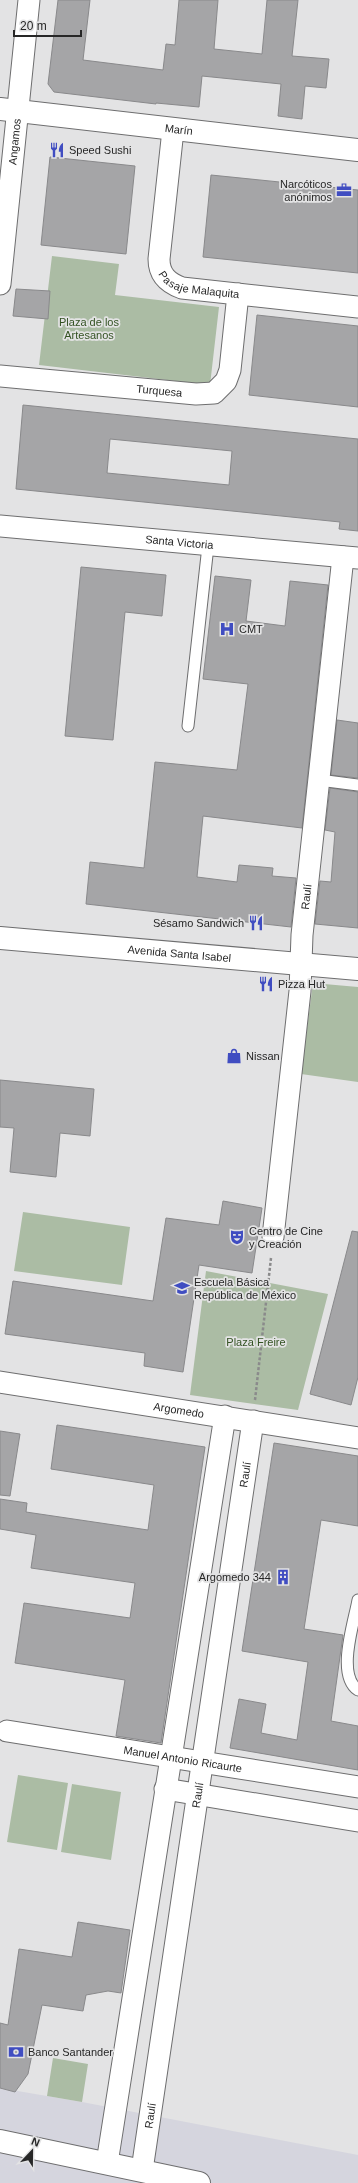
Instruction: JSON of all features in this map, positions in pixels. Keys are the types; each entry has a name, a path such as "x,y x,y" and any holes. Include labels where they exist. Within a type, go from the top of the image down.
{"main road":[{"name":"Marín","path":"9,110 358,150"},
{"name":"Avenida Santa Isabel","path":"0,938 358,969"},
{"path":"0,2141 199,2183"}],"street":[{"name":"Angamos","path":"0,284 9,110 29,0"},
{"name":"Pasaje Malaquita","path":"173,130 159,259 162,274 170,282 182,288 358,307"},
{"name":"Turquesa","path":"0,376 196,394 214,393 226,380 230,370 238,294"},
{"name":"Santa Victoria","path":"0,526 350,558"},
{"name":"Raulí","path":"273,1237 300,992 302,935 319,780 350,558"},
{"name":"Argomedo","path":"0,1382 358,1438"},
{"path":"107,2163 164,1789 225,1416"},
{"name":"Raulí","path":"142,2170 253,1421"},
{"name":"Manuel Antonio Ricaurte","path":"7,1731 358,1787"},
{"path":"309,1813 314,1780"},
{"path":"164,1789 358,1821"}],"lane":[{"path":"188,726 208,546"},
{"path":"319,780 358,785"},
{"path":"358,1600 346,1667 348,1678 352,1686 358,1690"}],"path":[{"path":"253,1421 273,1237"}],"shaded area":[{"path":"0,2088 82,2102 358,2155 358,2183 0,2183"}],"green space":[{"name":"Plaza de los Artesanos","path":"52,256 119,264 115,295 219,307 210,385 39,365"},
{"path":"313,983 358,987 358,1082 301,1074"},
{"path":"23,1212 130,1227 122,1285 14,1271"},
{"name":"Plaza Freire","path":"206,1271 328,1294 298,1410 190,1395"},
{"path":"18,1775 68,1783 57,1850 7,1842"},
{"path":"72,1784 121,1792 111,1860 61,1852"},
{"path":"53,2058 88,2064 82,2102 47,2096"}],"building":[{"path":"58,0 90,0 83,60 163,70 166,44 175,45 179,0 218,0 214,49 262,54 267,0 298,0 292,56 329,59 326,88 305,86 302,119 278,116 281,84 202,76 199,107 156,104 54,92 48,84"},
{"path":"50,157 135,166 126,254 41,245"},
{"path":"211,175 358,190 358,273 203,257"},
{"path":"16,289 50,291 48,319 13,316"},
{"path":"257,315 358,326 358,407 249,395"},
{"path":"23,405 358,439 358,531 339,529 340,522 16,489","holes":["110,439 232,451 229,485 107,473"]},
{"path":"81,567 166,575 162,616 125,612 113,740 65,736"},
{"path":"215,576 251,580 246,621 285,626 290,581 328,585 302,828 203,816 197,877 237,882 239,865 273,868 272,876 296,878 291,927 86,904 90,862 144,868 155,762 237,770 248,684 203,679"},
{"path":"337,720 358,723 358,778 331,775"},
{"path":"330,788 358,792 358,928 315,924 320,881 331,882 335,832 325,830"},
{"path":"0,1080 94,1089 90,1136 60,1133 56,1177 10,1172 14,1128 0,1127"},
{"path":"223,1201 262,1208 252,1273 199,1265 183,1372 144,1366 145,1353 5,1334 13,1281 153,1301 166,1218 219,1225"},
{"path":"352,1231 358,1232 358,1377 351,1405 310,1394"},
{"path":"57,1425 205,1447 161,1743 116,1736 125,1680 15,1663 24,1603 130,1618 135,1583 31,1568 36,1535 0,1529 0,1499 27,1503 26,1512 148,1530 154,1485 51,1469"},
{"path":"0,1431 20,1434 10,1496 0,1495"},
{"name":"Argomedo 344","path":"274,1443 358,1456 358,1526 321,1520 304,1629 343,1635 331,1721 358,1726 358,1770 230,1748 239,1699 266,1704 261,1733 297,1740 308,1662 242,1651"},
{"path":"78,1922 130,1930 121,1993 108,1991 86,1995 83,2011 42,2005 28,2074 15,2092 0,2088 0,2023 8,2025 19,1949 72,1957"}],"place":[{"name":"Speed Sushi","path":"57,150"},
{"name":"Narcóticos anónimos","path":"344,190"},
{"name":"CMT","path":"227,629"},
{"name":"Sésamo Sandwich","path":"256,923"},
{"name":"Pizza Hut","path":"266,984"},
{"name":"Nissan","path":"234,1056"},
{"name":"Centro de Cine y Creación","path":"237,1237"},
{"name":"Escuela Básica República de México","path":"182,1288"},
{"name":"Argomedo 344","path":"283,1577"},
{"name":"Banco Santander","path":"16,2052"}]}
